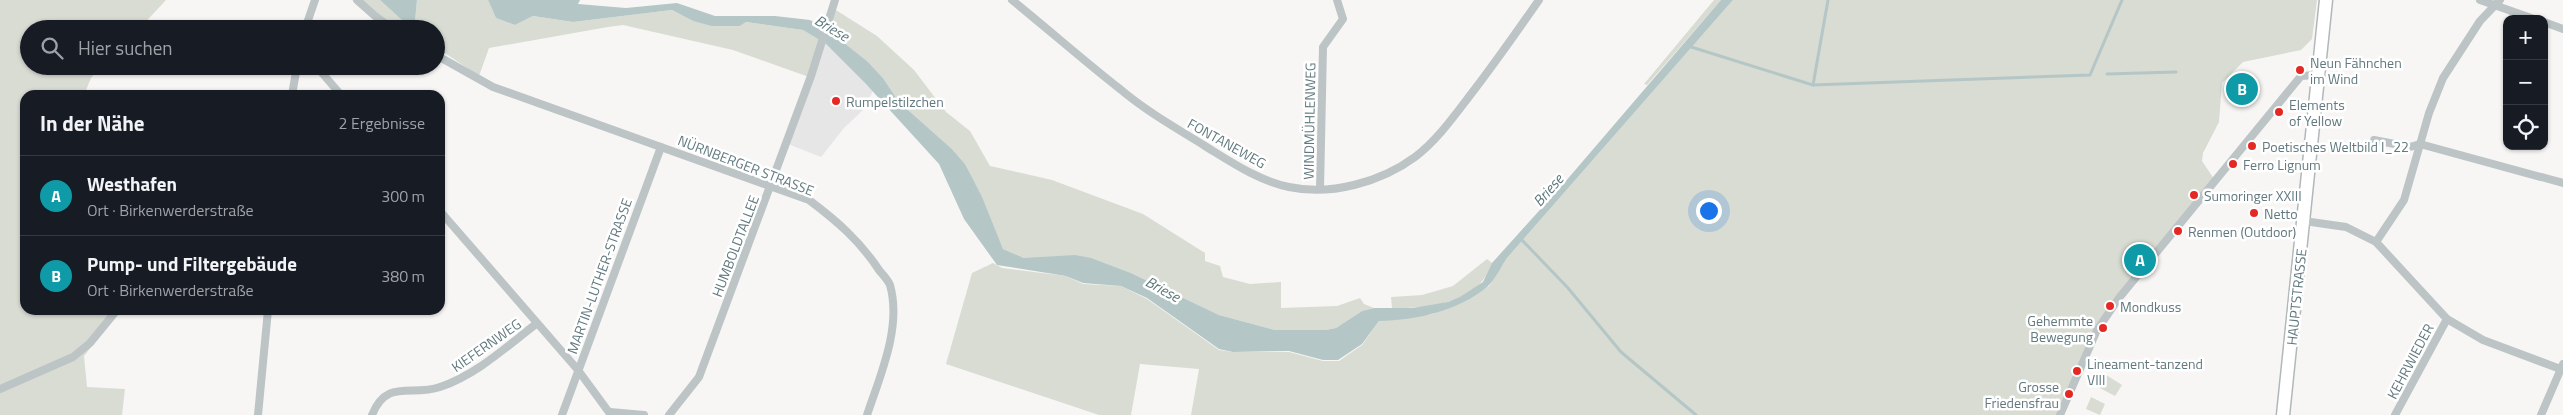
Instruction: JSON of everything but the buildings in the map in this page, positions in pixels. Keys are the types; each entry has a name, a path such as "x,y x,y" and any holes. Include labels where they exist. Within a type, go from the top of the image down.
{"main road":[{"name":"HAUPTSTRASSE","path":"2283,415 2304,221 2316,75 2326,0"}],"street":[{"path":"308,20 315,0"},
{"path":"357,0 379,20"},
{"name":"HUMBOLDTALLEE","path":"669,415 699,377 820,50 835,0"},
{"name":"FONTANEWEG","path":"1012,0 1120,90 1155,115 1229,162 1248,172 1286,187 1320,189 1363,183 1381,177 1415,157 1446,128 1496,62 1539,0"},
{"name":"WINDMÜHLENWEG","path":"1320,189 1323,47 1343,19 1337,0"},
{"path":"2480,0 2497,2 2525,15"},
{"path":"2376,242 2404,200 2429,113 2443,78 2480,21 2497,2"},
{"path":"2548,23 2563,29"},
{"name":"NÜRNBERGER STRASSE","path":"445,60 493,87 809,200 841,224 867,252 890,285 893,318 889,352 867,415"},
{"path":"293,90 295,75"},
{"path":"324,75 337,90"},
{"path":"2060,415 2097,330 2119,298 2301,76 2316,75"},
{"path":"2374,140 2410,147 2420,144 2563,182"},
{"name":"MARTIN-LUTHER-STRASSE","path":"562,415 661,147"},
{"path":"445,217 536,324 578,370 610,413 644,415"},
{"path":"2304,221 2346,227 2376,242 2447,318 2483,340 2562,368 2541,415"},
{"path":"0,389 73,357 90,343 113,315"},
{"path":"258,415 268,315"},
{"name":"KEHRWIEDER","path":"2395,415 2447,318"},
{"name":"KIEFERNWEG","path":"372,415 378,403 394,391 424,391 462,379 536,324"}],"shaded area":[{"path":"0,0 166,0 147,20 20,20 20,75 94,75 86,90 20,90 20,315 116,315 84,356 87,387 125,389 122,415 0,415"},
{"path":"359,0 380,0 402,20 386,20"},
{"path":"417,0 488,0 496,18 515,25 533,16 573,22 672,10 693,21 740,26 746,22 803,30 821,40 809,77 733,50 623,25 489,48 479,76 445,53 445,20 415,20"},
{"path":"1714,0 1721,0 1647,85 1644,84"},
{"path":"1733,0 2317,0 2312,39 2301,50 2243,62 2222,83 2219,122 2203,153 2202,161 2214,179 2094,327 2057,415 1191,415 1199,369 1140,364 1131,415 1099,415 946,364 972,273 993,263 1002,268 1066,276 1083,284 1121,286 1147,299 1219,350 1233,352 1289,352 1323,361 1339,361 1362,345 1379,321 1433,314 1449,308 1489,286 1507,258"},
{"path":"831,7 877,36 914,70 946,112 970,131 990,166 1052,180 1143,214 1205,253 1205,261 1220,266 1223,277 1250,284 1281,282 1281,308 1337,306 1360,298 1364,304 1374,308 1362,311 1336,328 1326,330 1275,330 1219,315 1133,274 1024,258 1003,249 965,164 952,149 899,102 883,78 867,61 829,31"},
{"name":"Rumpelstilzchen","path":"825,43 873,91 863,110 844,128 821,157 788,144"},
{"path":"1487,259 1492,263 1486,276 1475,288 1465,295 1441,304 1416,308 1392,308 1391,297 1422,295 1453,286"},
{"path":"2103,373 2122,385 2115,396 2096,386"},
{"path":"2091,397 2105,404 2100,415 2086,409"}],"water":[{"path":"380,0 417,0 415,20 402,20"},
{"name":"Briese","path":"488,0 580,0 578,4 626,8 677,3 715,16 775,16 810,20 829,31 867,61 883,78 899,102 952,149 965,164 982,197 1003,249 1024,258 1075,255 1091,258 1133,274 1219,315 1275,330 1326,330 1336,328 1362,311 1374,308 1413,308 1448,302 1460,297 1483,282 1492,263 1565,182 1721,0 1733,0 1507,258 1487,287 1463,302 1436,313 1408,319 1379,321 1362,344 1338,360 1323,360 1289,351 1233,352 1219,349 1147,298 1121,286 1083,283 1066,276 997,265 964,219 939,164 866,84 825,43 803,30 746,22 740,26 712,26 693,21 672,10 573,22 533,16 515,25 496,18"}],"waterway":[{"path":"1813,85 1828,0"},
{"path":"1688,46 1813,85 2090,75 2122,0"},
{"path":"2107,74 2176,72"},
{"path":"1521,239 1568,288 1621,352 1696,415"}],"place":[{"name":"Neun Fähnchen im Wind","path":"2300,70"},
{"name":"Pump- und Filtergebäude","path":"2242,89"},
{"name":"Rumpelstilzchen","path":"836,101"},
{"name":"Elements of Yellow","path":"2279,112"},
{"name":"Poetisches Weltbild I_22","path":"2252,146"},
{"name":"Ferro Lignum","path":"2233,164"},
{"name":"Sumoringer XXIII","path":"2194,195"},
{"name":"Netto","path":"2254,213"},
{"name":"Renmen (Outdoor)","path":"2178,231"},
{"name":"Westhafen","path":"2140,260"},
{"name":"Mondkuss","path":"2110,306"},
{"name":"Gehemmte Bewegung","path":"2103,328"},
{"name":"Lineament-tanzend VIII","path":"2077,371"},
{"name":"Grosse Friedensfrau","path":"2069,394"}]}
